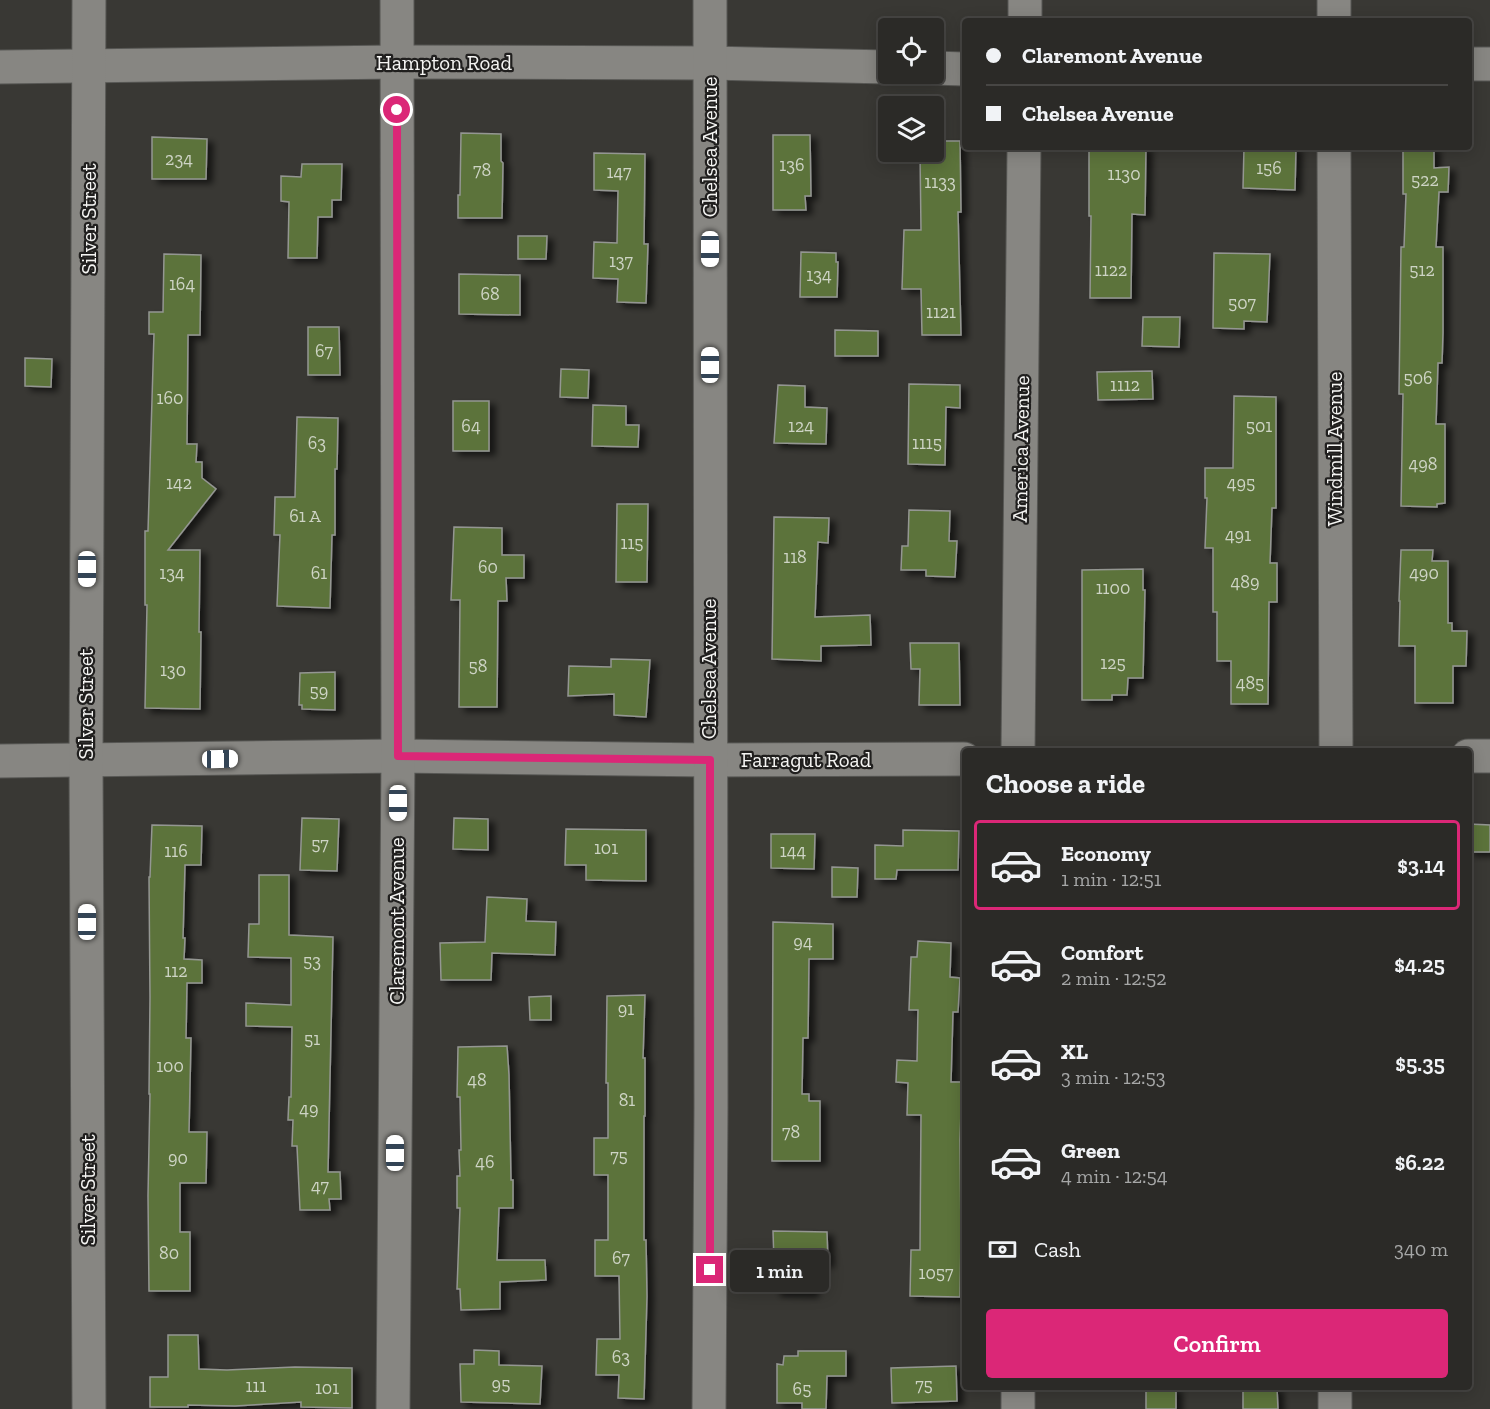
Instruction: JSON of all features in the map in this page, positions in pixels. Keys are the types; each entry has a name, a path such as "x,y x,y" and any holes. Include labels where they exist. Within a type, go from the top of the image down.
{"street":[{"name":"Silver Street","path":"88,1409 86,760 90,0"},
{"name":"Claremont Avenue","path":"393,1409 398,756 397,0"},
{"name":"Chelsea Avenue","path":"709,1409 710,0"},
{"path":"1025,0 1025,18"},
{"path":"1334,0 1334,18"},
{"name":"Hampton Road","path":"0,67 397,62 710,63 878,67"},
{"path":"1472,64 1490,64"},
{"path":"944,68 962,69"},
{"name":"America Avenue","path":"1018,748 1024,150"},
{"name":"Windmill Avenue","path":"1334,150 1336,748"},
{"name":"Farragut Road","path":"0,761 398,756 710,760 962,759"},
{"path":"1472,756 1490,756"},
{"path":"1018,1390 1018,1409"},
{"path":"1335,1390 1335,1409"}],"building":[{"path":"461,133 501,134 502,218 458,218"},
{"path":"773,135 810,135 811,196 805,196 806,210 773,210"},
{"path":"152,137 207,139 206,179 152,179"},
{"path":"944,141 960,141 961,212 958,212 961,335 922,335 921,289 902,289 904,230 921,230 920,162 944,162"},
{"path":"1089,150 1146,150 1145,215 1132,214 1131,298 1090,298 1091,216 1089,216"},
{"path":"1244,150 1296,150 1295,190 1243,188"},
{"path":"1403,150 1434,150 1434,168 1449,167 1448,192 1439,192 1436,247 1443,247 1443,333 1442,363 1438,363 1436,424 1445,424 1445,503 1437,504 1437,507 1401,506 1403,394 1399,394 1401,247 1404,247 1406,194 1403,194"},
{"path":"594,153 645,154 644,244 648,244 646,303 617,302 618,279 593,278 594,242 617,243 618,191 594,190"},
{"path":"302,164 342,164 341,200 332,200 332,217 318,217 317,258 288,258 289,202 281,201 281,176 301,177"},
{"path":"518,236 547,236 546,259 518,259"},
{"path":"801,252 836,253 837,297 800,297"},
{"path":"1214,253 1270,254 1267,322 1244,321 1244,329 1213,328"},
{"path":"164,254 201,255 200,335 188,335 187,444 197,444 196,462 202,462 202,478 216,489 168,550 200,550 200,709 145,708 147,605 145,605 145,531 148,531 154,334 149,334 149,312 163,312"},
{"path":"459,274 520,275 520,315 459,314"},
{"path":"1143,317 1180,317 1179,347 1142,346"},
{"path":"308,327 339,327 340,375 308,375"},
{"path":"835,330 878,331 878,356 835,356"},
{"path":"25,358 52,359 51,387 25,386"},
{"path":"561,369 589,370 588,398 560,397"},
{"path":"1152,371 1153,399 1098,400 1097,372"},
{"path":"909,384 960,385 960,408 946,407 945,465 908,464"},
{"path":"778,385 805,386 805,407 827,408 826,444 774,443"},
{"path":"1234,396 1276,397 1276,508 1272,508 1270,563 1277,563 1277,602 1269,602 1268,704 1231,704 1231,661 1217,661 1217,612 1213,612 1213,548 1205,548 1207,498 1205,498 1205,468 1233,468"},
{"path":"453,401 489,401 489,451 453,451"},
{"path":"593,405 626,406 626,425 639,425 638,447 592,446"},
{"path":"297,417 338,418 335,535 332,535 330,608 277,606 280,535 274,535 275,497 295,497"},
{"path":"617,504 648,504 647,582 616,582"},
{"path":"909,510 950,511 949,541 957,541 955,577 926,576 926,570 901,570 902,546 908,546"},
{"path":"774,517 829,518 828,543 818,542 815,617 870,615 871,645 821,646 821,661 772,659"},
{"path":"454,527 502,528 502,555 524,555 524,578 506,578 507,601 498,601 497,707 459,707 460,600 451,600"},
{"path":"1401,550 1433,550 1432,561 1448,561 1448,623 1452,623 1452,631 1467,631 1466,666 1453,666 1453,703 1415,703 1415,646 1399,646"},
{"path":"1143,569 1143,590 1145,590 1143,678 1128,678 1127,695 1112,695 1112,700 1082,700 1082,570"},
{"path":"910,643 959,643 960,705 919,705 920,669 911,669"},
{"path":"611,659 650,660 646,717 614,715 614,694 568,696 569,666 611,667"},
{"path":"335,672 335,710 302,709 302,705 299,705 300,673"},
{"path":"302,818 339,819 337,871 300,870"},
{"path":"454,818 488,819 488,850 453,849"},
{"path":"1472,824 1490,825 1490,852 1472,852"},
{"path":"152,825 202,826 201,865 185,865 183,938 185,938 184,959 202,960 202,983 187,983 186,1038 191,1038 189,1132 207,1132 206,1183 180,1183 180,1232 190,1232 190,1291 149,1291 149,877"},
{"path":"566,829 646,830 646,881 586,880 586,865 565,865"},
{"path":"903,830 959,831 958,870 897,870 896,879 875,879 875,845 903,846"},
{"path":"771,834 815,834 814,869 771,868"},
{"path":"832,867 858,868 857,897 832,897"},
{"path":"259,875 289,875 289,935 333,937 328,1172 340,1172 341,1199 329,1199 330,1210 300,1210 297,1146 292,1146 293,1120 288,1120 289,1097 291,1097 292,1027 246,1026 246,1003 291,1005 291,958 248,957 249,924 259,924"},
{"path":"487,897 527,899 526,921 556,922 555,955 492,953 491,980 441,980 440,943 485,942"},
{"path":"773,922 833,924 833,959 809,959 808,1038 803,1038 802,1094 809,1094 809,1101 820,1101 820,1161 772,1161"},
{"path":"918,941 951,943 950,977 960,978 958,1012 953,1012 951,1082 962,1082 960,1297 910,1296 911,1250 920,1250 921,1115 907,1115 908,1083 896,1082 897,1060 917,1061 918,1010 909,1010 911,957 917,957"},
{"path":"645,995 644,1240 646,1240 647,1296 644,1399 618,1398 619,1375 596,1375 597,1339 620,1339 619,1276 595,1276 595,1240 608,1240 608,1175 594,1175 594,1138 608,1138 607,996"},
{"path":"551,996 551,1020 530,1020 529,997"},
{"path":"507,1046 513,1208 499,1208 497,1260 545,1260 546,1280 500,1282 500,1309 461,1310 460,1289 457,1289 460,1208 457,1208 457,1176 460,1176 459,1150 461,1150 460,1097 457,1097 458,1047"},
{"path":"773,1231 827,1232 828,1263 813,1263 812,1293 775,1292"},
{"path":"168,1335 198,1335 199,1369 352,1368 352,1408 301,1407 301,1402 235,1406 150,1407 150,1377 168,1377"},
{"path":"474,1350 499,1351 499,1365 542,1366 540,1404 461,1402 460,1364 474,1364"},
{"path":"798,1351 846,1351 846,1376 827,1376 826,1409 802,1409 802,1403 777,1403 777,1364 783,1365 784,1356 798,1356"},
{"path":"956,1366 957,1401 892,1403 891,1368"},
{"path":"1146,1390 1176,1390 1176,1409 1146,1409"},
{"path":"1243,1390 1277,1390 1278,1409 1243,1409"}],"route":[{"path":"397,110 398,756 710,760 710,1270"}]}
